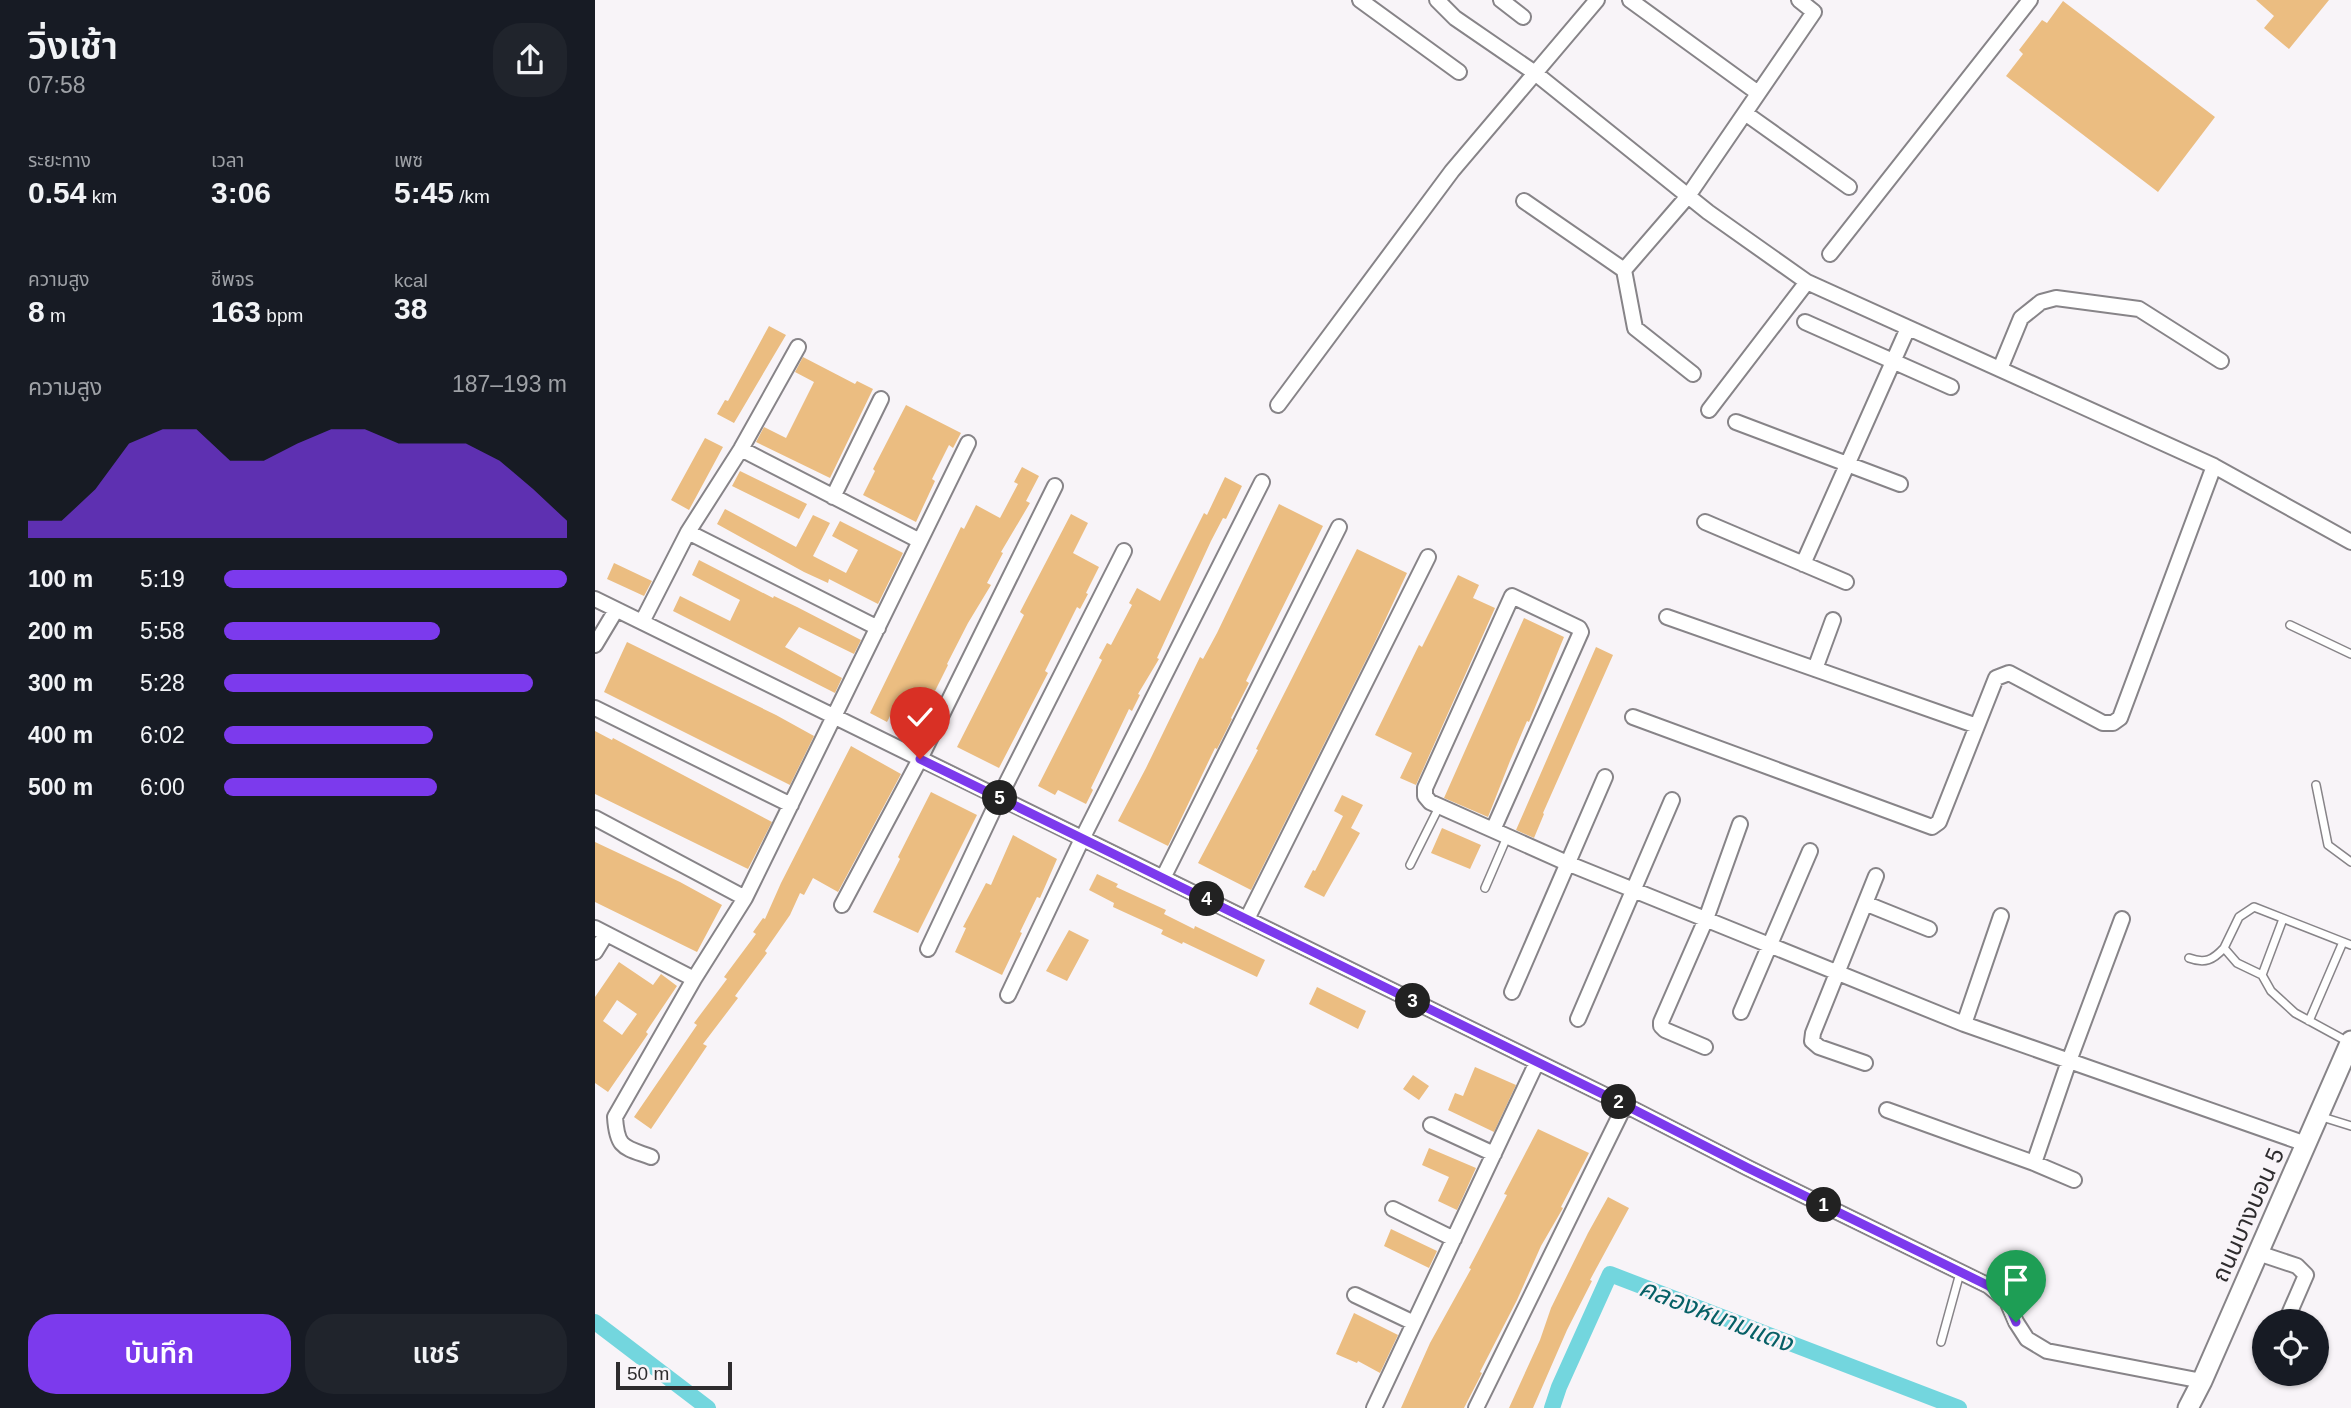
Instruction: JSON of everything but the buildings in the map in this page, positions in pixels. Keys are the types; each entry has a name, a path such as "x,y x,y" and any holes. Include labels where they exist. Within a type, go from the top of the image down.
{"main road":[{"name":"ถนนบางบอน 5","path":"2188,1408 2351,1042"}],"street":[{"path":"1360,0 1458,72"},
{"path":"1437,0 1455,18 1535,74 1688,196 1807,282 2214,466 2351,541"},
{"path":"1501,0 1524,17"},
{"path":"1278,405 1452,171 1597,0"},
{"path":"1630,0 1758,93"},
{"path":"1624,270 1688,196 1814,12 1799,0"},
{"path":"1830,254 2031,0"},
{"path":"1745,113 1849,187"},
{"path":"1524,201 1624,270 1635,328 1693,374"},
{"path":"1709,410 1807,282"},
{"path":"2000,369 2021,318 2041,302 2056,299 2139,309 2221,362"},
{"path":"1805,322 1951,387"},
{"path":"1803,564 1908,328"},
{"path":"642,622 688,532 741,449 798,347"},
{"path":"833,497 881,399"},
{"path":"1736,422 1900,484"},
{"path":"651,1157 627,1149 616,1137 615,1117 694,979 745,898 968,443"},
{"path":"741,449 920,541"},
{"path":"1633,717 1932,827 1939,822 1996,678 2009,673 2103,723 2113,723 2120,718 2214,466"},
{"path":"1008,995 1082,838 1262,482"},
{"path":"842,905 920,759 1055,486"},
{"path":"1705,522 1846,582"},
{"path":"1163,878 1339,527"},
{"path":"688,532 878,628"},
{"path":"928,948 999,798 1124,551"},
{"path":"1247,919 1428,557"},
{"path":"1493,830 1581,632 1579,628 1514,597 1510,598 1425,788 1425,796 1430,802 1567,863 1964,1024 2306,1144"},
{"path":"595,600 1989,1286 2007,1301 2027,1339 2047,1351 2202,1381"},
{"path":"595,645 616,610"},
{"path":"1667,617 1977,726"},
{"path":"1815,669 1833,620"},
{"path":"595,709 791,805"},
{"path":"1512,992 1605,777"},
{"path":"1578,1019 1672,800"},
{"path":"595,818 745,898"},
{"path":"1705,1047 1665,1030 1661,1022 1706,919 1740,824"},
{"path":"1741,1012 1810,851"},
{"path":"1865,1063 1819,1047 1812,1041 1876,876"},
{"path":"1867,904 1929,929"},
{"path":"1964,1024 2001,916"},
{"path":"2034,1163 2122,919"},
{"path":"595,952 601,931 694,979"},
{"path":"1374,1408 1537,1062"},
{"path":"1476,1408 1625,1105"},
{"path":"1887,1110 2074,1180"},
{"path":"1431,1125 1494,1154"},
{"path":"1392,1209 1454,1239"},
{"path":"2258,1253 2297,1266 2306,1275 2292,1309"},
{"path":"1355,1295 1414,1323"}],"lane":[{"path":"2290,625 2351,654"},
{"path":"2316,785 2328,845 2351,862"},
{"path":"1410,865 1439,806"},
{"path":"1485,888 1508,836"},
{"path":"2189,958 2200,962 2214,959 2224,948 2239,917 2254,907 2347,944 2309,1021"},
{"path":"2262,975 2283,919"},
{"path":"2224,948 2237,963 2262,975 2271,991 2295,1013 2351,1042"},
{"path":"2318,1116 2351,1126"},
{"path":"1941,1342 1960,1272"}],"waterway":[{"name":"คลองหนามแดง","path":"1552,1408 1610,1274 1959,1408"},
{"name":"คลองหนามแดง","path":"595,1322 708,1408"}],"route":[{"path":"920,759 1989,1286 2007,1301 2016,1322"}]}
